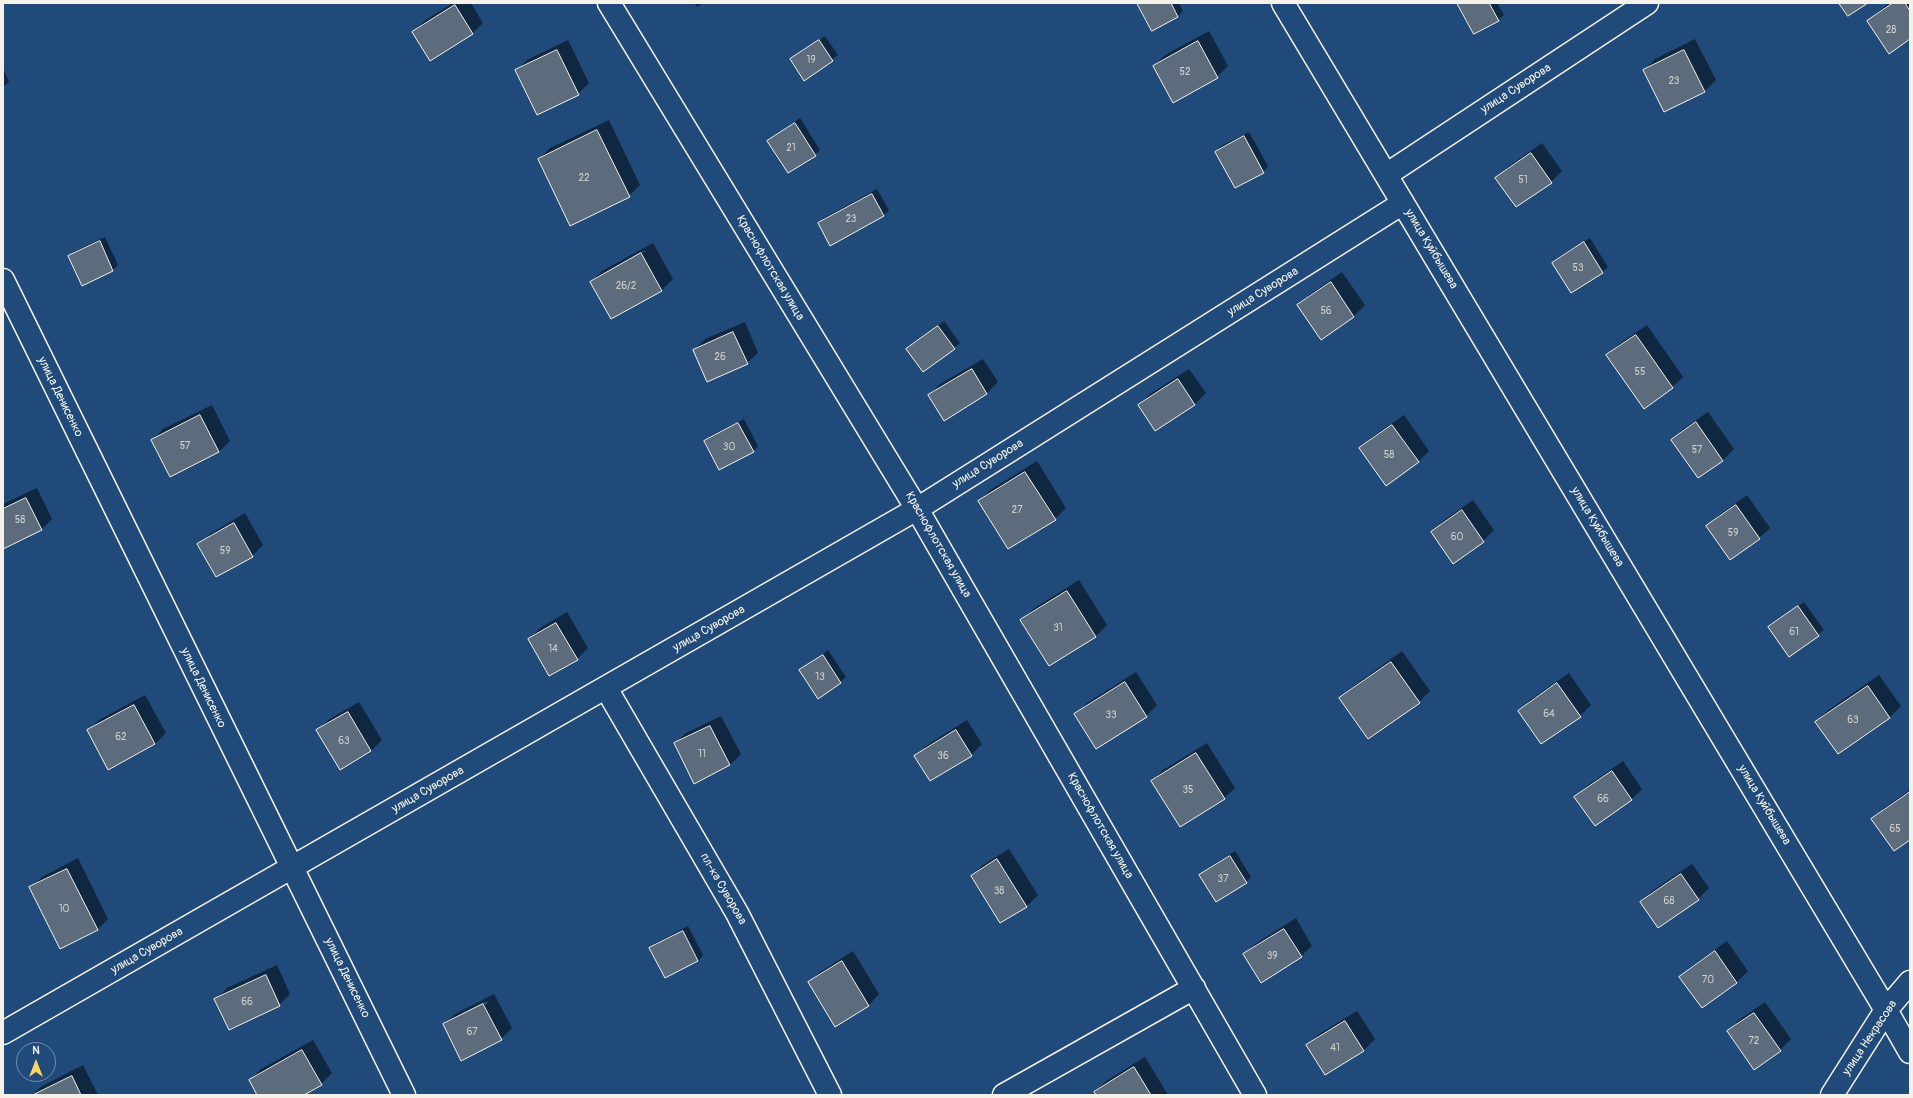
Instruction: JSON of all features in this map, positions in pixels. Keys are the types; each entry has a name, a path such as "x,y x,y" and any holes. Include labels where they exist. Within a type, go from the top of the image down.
{"street":[{"name":"Краснофлотская улица","path":"609,3 917,509 1255,1095"},
{"name":"улица Куйбышева","path":"1283,3 1910,1052"},
{"name":"улица Суворова","path":"1386,175 1647,3"},
{"name":"улица Суворова","path":"3,1033 917,509 1403,203"},
{"name":"улица Денисенко","path":"3,280 404,1095"},
{"name":"пл-ка Суворова","path":"606,688 737,913 830,1095"},
{"name":"улица Некрасова","path":"1832,1095 1886,1010 1910,982"},
{"path":"1004,1095 1194,988"}],"building":[{"path":"1137,3 1171,3 1178,17 1152,31"},
{"path":"1457,3 1489,3 1499,21 1474,34"},
{"path":"1839,3 1868,3 1848,16"},
{"path":"1893,3 1905,3 1910,11 1910,39 1889,54 1867,21"},
{"path":"455,5 473,34 430,61 412,32"},
{"path":"819,40 833,61 804,81 790,59"},
{"path":"1198,41 1218,78 1173,103 1153,66"},
{"path":"557,50 579,95 537,115 515,70"},
{"path":"1684,50 1705,92 1664,112 1643,70"},
{"path":"795,123 816,156 788,173 767,141"},
{"path":"597,130 630,197 570,226 538,159"},
{"path":"1244,136 1264,173 1235,188 1215,152"},
{"path":"1531,153 1552,183 1516,207 1495,178"},
{"path":"872,194 884,216 830,246 818,223"},
{"path":"100,241 113,271 82,286 68,256"},
{"path":"1584,242 1603,273 1571,293 1552,263"},
{"path":"641,253 662,291 611,319 590,282"},
{"path":"1331,282 1354,317 1321,340 1297,305"},
{"path":"938,326 955,349 923,372 906,349"},
{"path":"733,332 748,364 707,382 693,350"},
{"path":"1636,335 1673,388 1644,409 1606,355"},
{"path":"972,369 987,394 944,421 928,395"},
{"path":"1178,379 1195,405 1155,431 1138,405"},
{"path":"200,415 219,452 170,477 151,440"},
{"path":"1696,422 1723,461 1698,478 1671,440"},
{"path":"738,423 754,452 719,470 704,441"},
{"path":"1392,425 1419,462 1386,486 1359,448"},
{"path":"1025,472 1056,520 1008,549 978,501"},
{"path":"26,498 42,530 3,549 3,509"},
{"path":"1736,505 1760,539 1730,560 1706,526"},
{"path":"1462,510 1484,542 1453,564 1431,532"},
{"path":"234,523 253,557 216,577 197,544"},
{"path":"1067,591 1096,637 1049,666 1020,620"},
{"path":"1798,606 1819,636 1789,657 1768,627"},
{"path":"556,623 578,660 549,676 528,639"},
{"path":"823,655 841,683 818,699 799,670"},
{"path":"1391,662 1420,703 1368,739 1339,698"},
{"path":"1125,682 1147,717 1096,749 1074,714"},
{"path":"1557,683 1581,717 1541,744 1518,711"},
{"path":"1868,686 1890,718 1838,754 1815,722"},
{"path":"134,705 155,744 108,770 87,730"},
{"path":"348,712 371,751 340,770 316,730"},
{"path":"710,726 730,765 694,784 674,743"},
{"path":"956,730 972,756 930,781 914,756"},
{"path":"1196,753 1225,799 1180,827 1151,781"},
{"path":"1612,771 1632,800 1595,826 1574,797"},
{"path":"1910,792 1910,840 1894,851 1871,819"},
{"path":"1230,856 1247,883 1216,902 1199,875"},
{"path":"997,859 1027,907 1000,923 971,876"},
{"path":"67,869 98,930 60,949 29,887"},
{"path":"1681,874 1699,900 1658,928 1640,902"},
{"path":"1284,929 1302,957 1261,983 1243,954"},
{"path":"683,931 698,961 665,978 649,948"},
{"path":"1715,951 1737,983 1702,1008 1679,977"},
{"path":"842,961 869,1006 835,1027 808,982"},
{"path":"266,975 280,1006 229,1030 214,999"},
{"path":"483,1004 502,1040 461,1061 443,1024"},
{"path":"1754,1013 1781,1051 1754,1070 1727,1031"},
{"path":"1345,1021 1364,1051 1325,1075 1306,1045"},
{"path":"302,1050 322,1085 304,1095 257,1095 249,1080"},
{"path":"1134,1067 1151,1095 1096,1095 1094,1092"},
{"path":"72,1076 81,1095 33,1095"}]}
